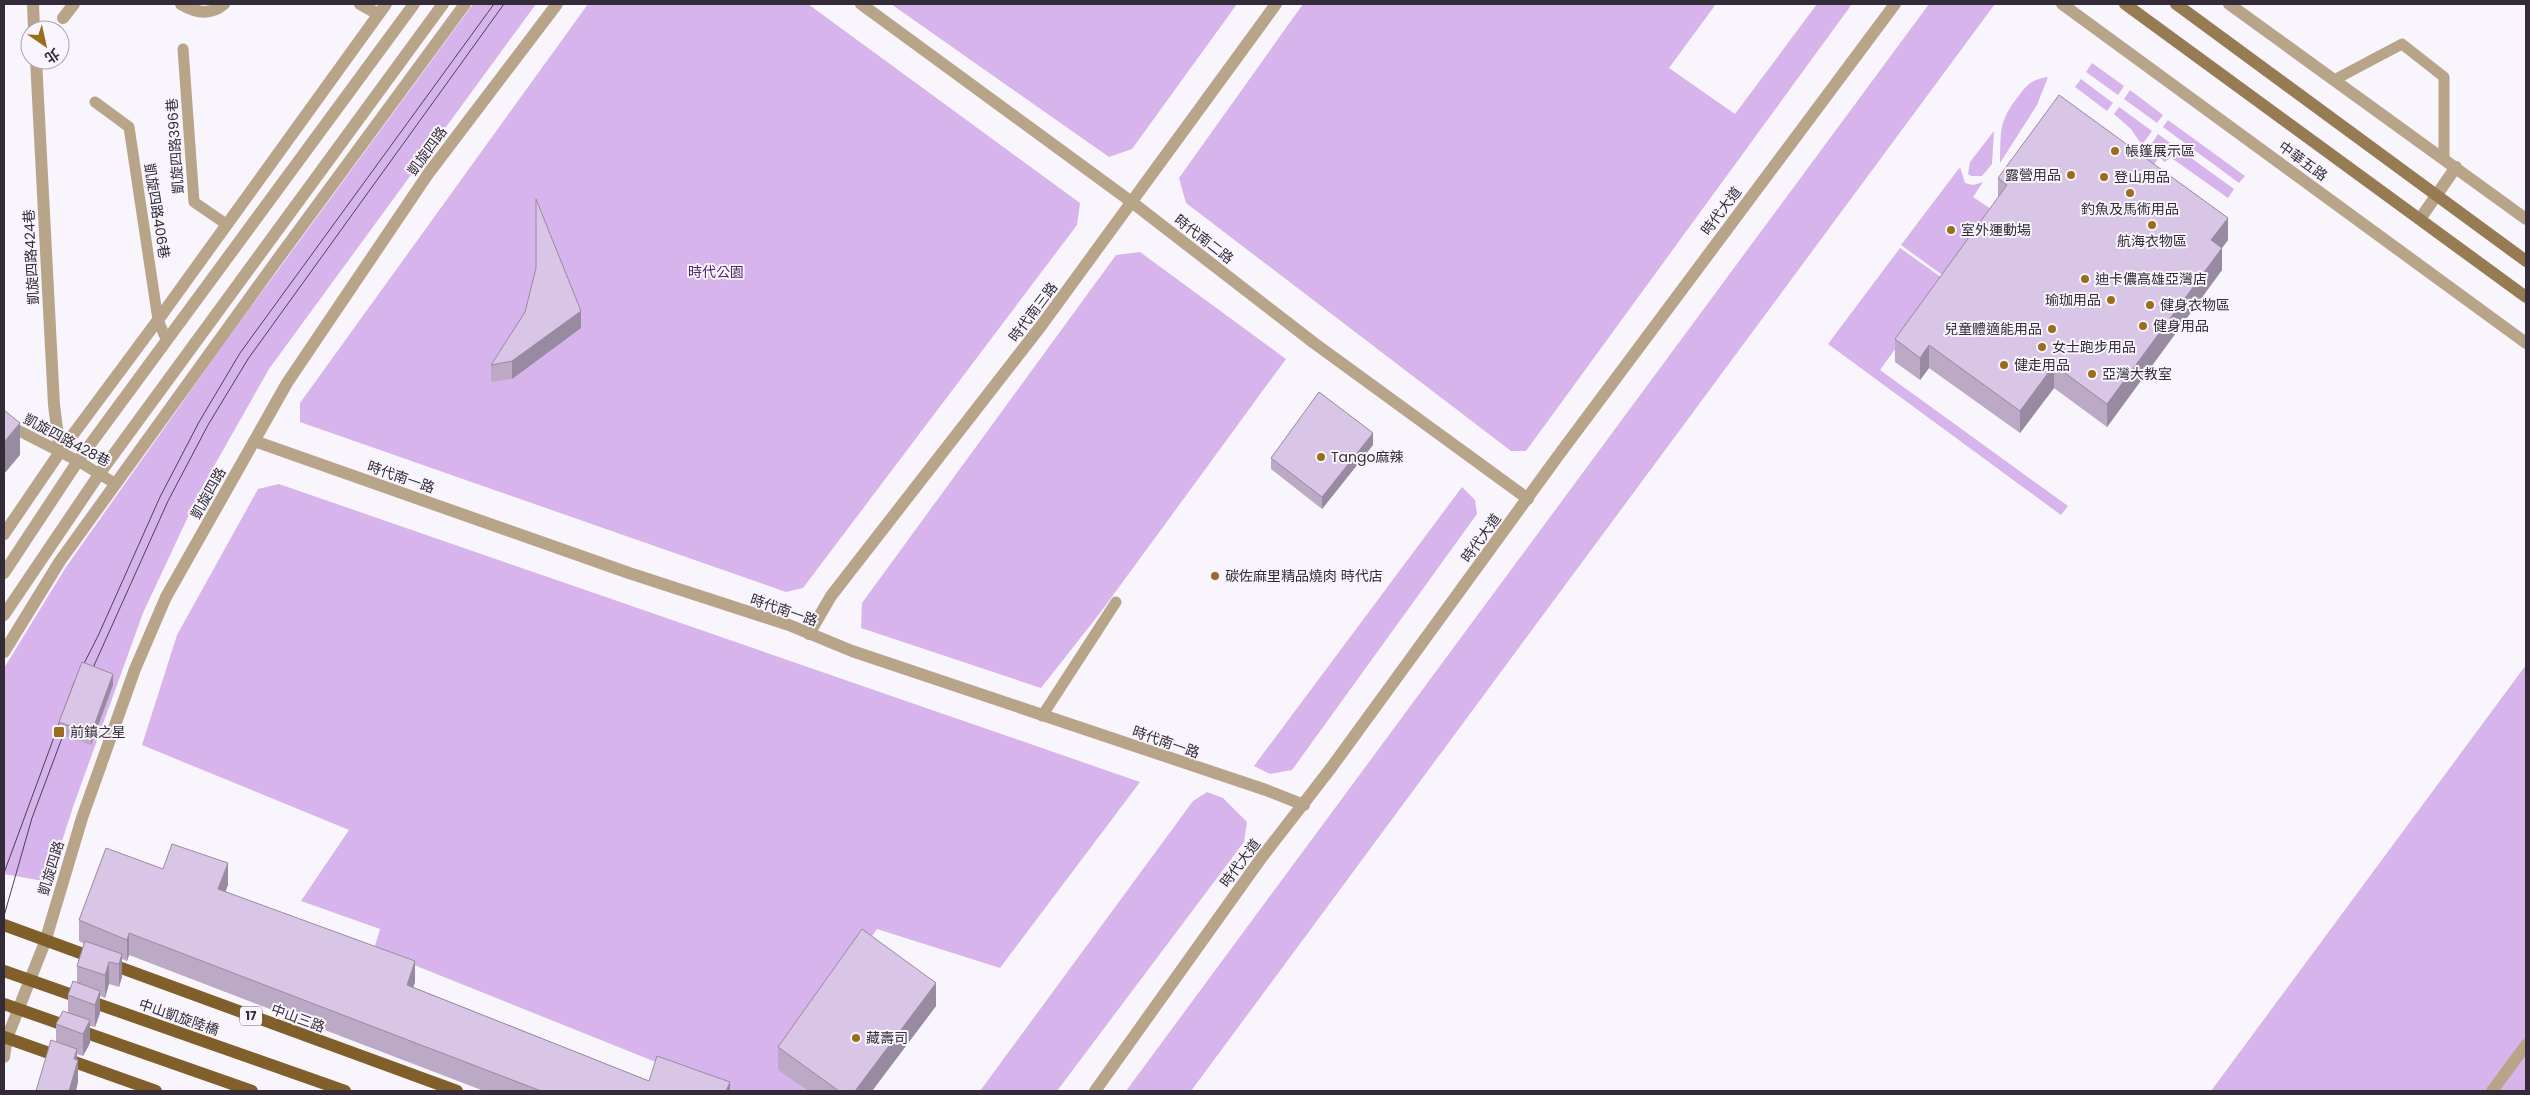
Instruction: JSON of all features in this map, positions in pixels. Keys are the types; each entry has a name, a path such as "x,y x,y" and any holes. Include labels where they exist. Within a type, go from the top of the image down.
{"main road":[{"name":"中華五路","path":"2125,4 2526,297"},
{"path":"2176,4 2526,261"},
{"name":"17","path":"4,925 44,942"},
{"name":"中山三路","path":"44,942 457,1091"},
{"name":"中山凱旋陸橋","path":"4,971 345,1091"},
{"path":"4,1004 252,1091"},
{"path":"5,1038 156,1091"}],"street":[{"path":"33,4 34,20"},
{"path":"63,18 74,4"},
{"path":"181,4 195,12 220,8"},
{"path":"4,534 8,523 158,320 382,9 360,4"},
{"path":"4,572 78,461 414,4"},
{"path":"4,615 100,473 443,4"},
{"path":"4,652 60,561 466,4"},
{"name":"凱旋四路","path":"4,1057 5,1038 44,942 82,818 135,669 166,596 287,383 428,174 557,4"},
{"name":"時代南二路","path":"861,4 1133,203 1314,343 1528,499"},
{"name":"時代南三路","path":"809,634 831,596 1041,326 1133,203 1276,4"},
{"name":"時代大道","path":"1095,1091 1262,857 1304,805 1895,4"},
{"name":"中華五路","path":"2062,4 2526,343"},
{"path":"2229,4 2526,219"},
{"name":"凱旋四路424巷","path":"37,70 54,405 60,452"},
{"path":"2420,219 2456,167"},
{"name":"時代南一路","path":"254,441 629,573 809,634 852,651 1266,790 1304,805"},
{"path":"2492,1091 2526,1045"}],"lane":[{"path":"2334,80 2402,44 2444,77 2444,158"},
{"name":"凱旋四路396巷","path":"183,49 194,202 226,224"},
{"name":"凱旋四路406巷","path":"95,102 129,127 158,320 166,340"},
{"name":"凱旋四路428巷","path":"4,423 78,461 116,484"},
{"path":"1042,716 1116,602"}],"green space":[{"path":"473,4 536,4 269,369 201,489 143,613 73,807 49,882 4,874 4,668 66,567 223,345"},
{"name":"時代公園","path":"588,4 808,4 1080,203 1077,225 803,588 786,592 300,422 300,403"},
{"path":"891,4 1237,4 1132,149 1109,157"},
{"path":"1303,4 1716,4 1669,68 1735,114 1817,4 1852,4 1526,451 1511,451 1186,203 1179,178"},
{"path":"1929,4 1995,4 1191,1091 1126,1091"},
{"path":"2092,63 2124,86 2118,95 2086,72"},
{"path":"2048,77 2037,105 2000,163 2001,134 2004,119 2020,94 2029,84 2035,80"},
{"path":"2081,79 2113,103 2107,111 2075,87"},
{"path":"2130,90 2163,115 2157,123 2124,99"},
{"path":"2119,107 2152,131 2142,145 2131,129 2114,114"},
{"path":"2168,120 2245,176 2239,183 2163,127"},
{"path":"1994,131 1992,164 1982,176 1971,176 1968,174 1970,162"},
{"path":"2158,134 2234,189 2228,198 2170,157 2165,162 2159,157 2148,174 2145,154"},
{"name":"室外運動場","path":"1960,167 1965,183 1973,185 1983,182 1973,197 2000,215 1952,282 1901,245"},
{"path":"1900,248 1945,280 1880,370 2068,506 2061,515 1828,344"},
{"path":"1140,252 1286,359 1100,613 1041,688 861,628 862,603 1116,255"},
{"path":"279,484 1140,782 1000,968 877,929 779,1069 808,1091 728,1091 374,949 380,929 301,901 349,830 142,745 177,635 258,489"},
{"path":"1462,487 1475,500 1477,514 1292,770 1270,774 1254,766"},
{"path":"2526,665 2526,1091 2211,1091"},
{"path":"1207,792 1223,798 1247,822 1244,842 1057,1091 980,1091 1193,801"}],"building":[{"name":"迪卡儂高雄亞灣店","path":"2059,95 2228,218 2211,240 2222,248 2107,404 2054,365 2020,411 1929,345 1920,358 1895,339 2007,185 1998,178"},
{"path":"536,199 581,311 512,361 491,365 525,312 536,268"},
{"name":"Tango麻辣","path":"1319,392 1373,433 1322,497 1271,458"},
{"path":"4,410 20,423 4,442"},
{"path":"82,662 113,674 91,734 59,722"},
{"path":"172,844 228,863 218,889 415,961 407,985 649,1081 657,1056 730,1082 726,1091 541,1091 129,933 127,940 79,920 106,848 163,869"},
{"name":"藏壽司","path":"862,929 936,983 855,1091 839,1091 778,1047"},
{"path":"85,941 122,954 119,964 109,962 105,975 77,966"},
{"path":"73,981 100,991 95,1005 68,995"},
{"path":"63,1011 90,1020 83,1034 56,1024"},
{"path":"51,1040 77,1049 74,1059 78,1060 69,1091 36,1091"}],"tram line":[{"path":"4,873 74,683 98,636 160,497 199,422 240,353 494,4"},
{"path":"88,679 168,501 208,425 248,359 504,4"},
{"path":"4,916 32,818 68,722"}],"place":[{"name":"帳篷展示區","path":"2115,151"},
{"name":"露營用品","path":"2071,175"},
{"name":"登山用品","path":"2104,177"},
{"name":"釣魚及馬術用品","path":"2130,193"},
{"name":"航海衣物區","path":"2152,225"},
{"name":"室外運動場","path":"1951,230"},
{"name":"迪卡儂高雄亞灣店","path":"2085,279"},
{"name":"瑜珈用品","path":"2111,300"},
{"name":"健身衣物區","path":"2150,305"},
{"name":"健身用品","path":"2143,326"},
{"name":"兒童體適能用品","path":"2052,329"},
{"name":"女士跑步用品","path":"2042,347"},
{"name":"健走用品","path":"2004,365"},
{"name":"亞灣大教室","path":"2092,374"},
{"name":"Tango麻辣","path":"1321,457"},
{"name":"碳佐麻里精品燒肉 時代店","path":"1215,576"},
{"name":"前鎮之星","path":"59,732"},
{"name":"藏壽司","path":"856,1038"}]}
